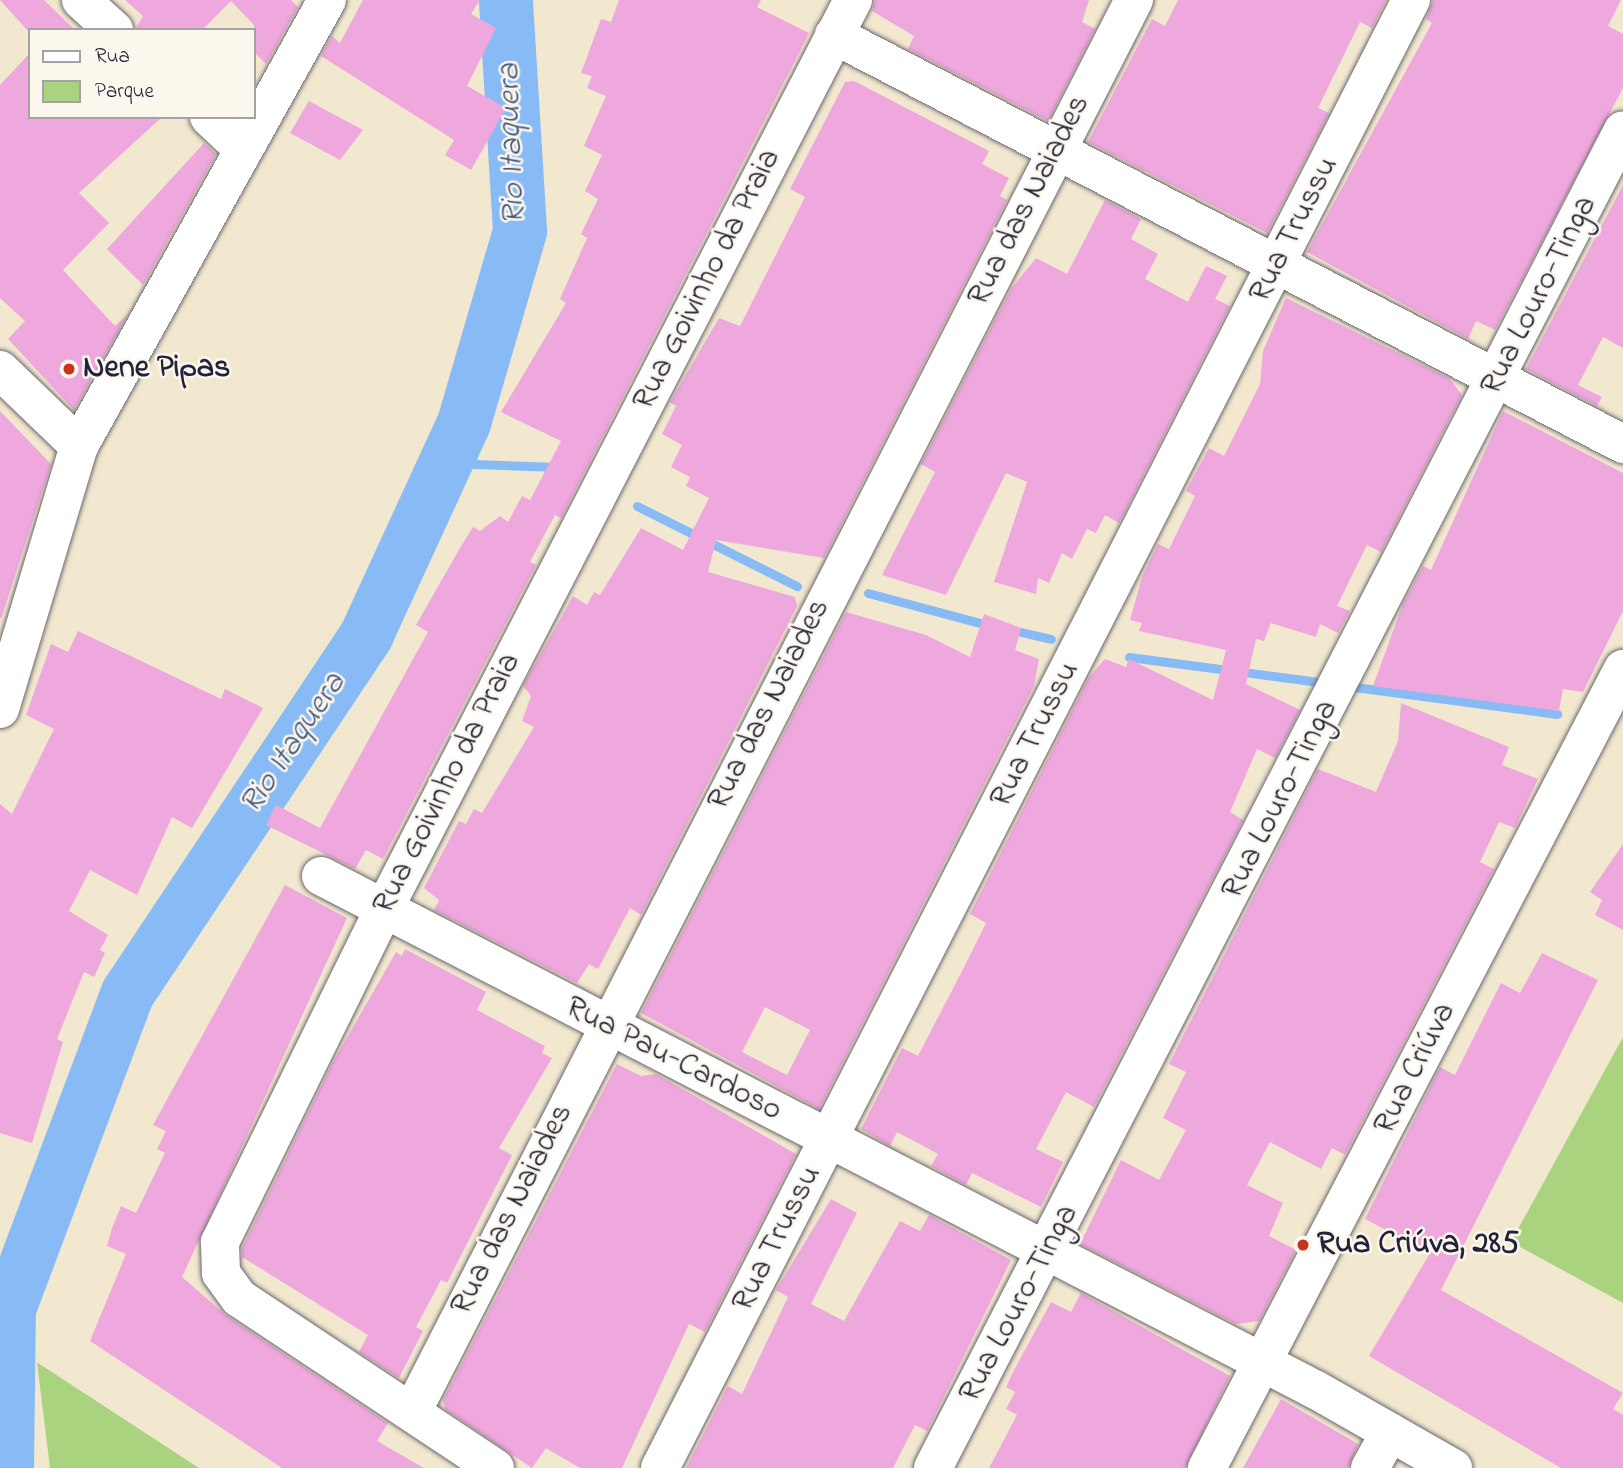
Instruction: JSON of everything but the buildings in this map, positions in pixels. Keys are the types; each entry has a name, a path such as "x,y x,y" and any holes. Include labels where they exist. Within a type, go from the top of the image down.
{"street":[{"path":"81,0 112,28"},
{"path":"0,709 79,446 327,0"},
{"name":"Rua Goivinho da Praia","path":"495,1468 239,1298 225,1284 218,1257 384,909 853,0"},
{"name":"Rua das Naiades","path":"412,1412 606,1026 1134,0"},
{"name":"Rua Trussu","path":"660,1468 1411,0"},
{"path":"834,35 1623,444"},
{"path":"211,119 243,149"},
{"name":"Rua Louro-Tinga","path":"933,1468 1498,380 1623,130"},
{"path":"0,370 79,446"},
{"name":"Rua Criúva","path":"1207,1468 1616,682"},
{"name":"Rua Pau-Cardoso","path":"321,876 606,1026 1263,1362 1453,1468"},
{"path":"1370,1468 1390,1432"}],"green space":[{"path":"1623,1037 1623,1303 1511,1242"},
{"path":"38,1363 199,1468 50,1468"}],"waterway":[{"name":"Rio Itaquera","path":"7,1468 9,1309 128,993 367,634 464,423 520,231 506,0"},
{"path":"446,463 559,467"},
{"path":"637,506 797,586"},
{"path":"868,593 991,626"},
{"path":"1008,629 1051,639"},
{"path":"1129,657 1326,683"},
{"path":"1347,686 1557,714"}],"place":[{"name":"Nene Pipas","path":"69,369"},
{"name":"Rua Criúva, 285","path":"1303,1245"}]}
